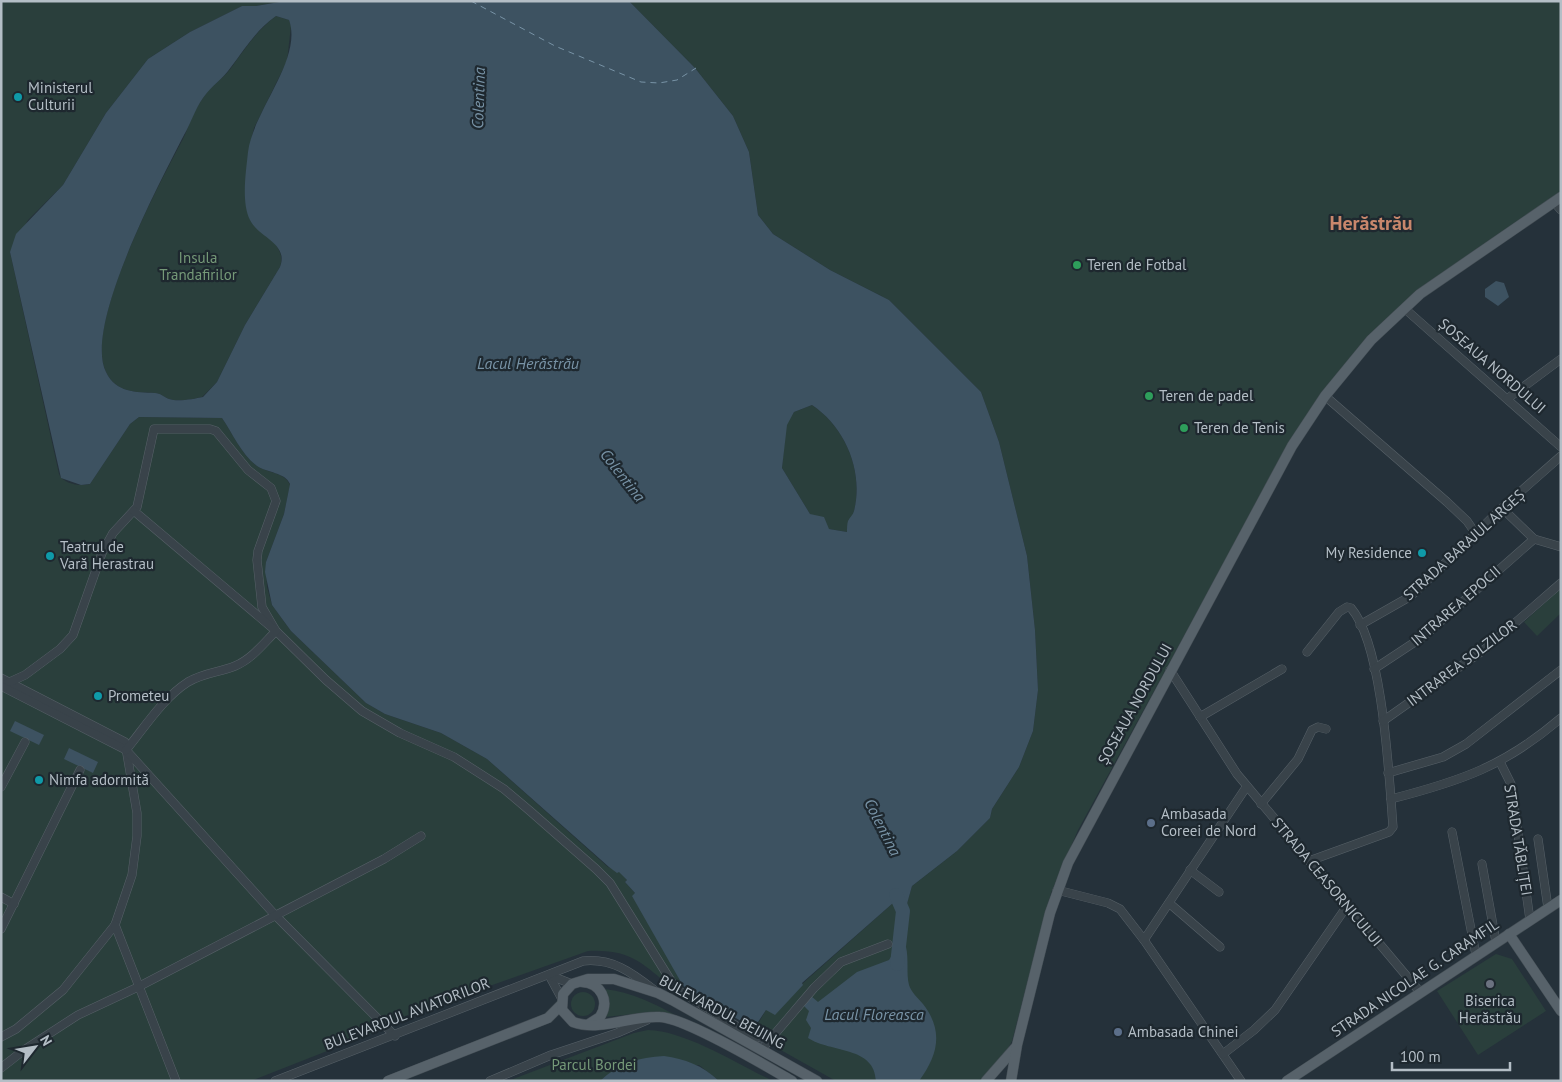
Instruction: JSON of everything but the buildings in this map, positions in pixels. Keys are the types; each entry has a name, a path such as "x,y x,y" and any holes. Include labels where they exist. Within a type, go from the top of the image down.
{"main road":[{"name":"ȘOSEAUA NORDULUI","path":"1011,1081 1017,1045 1057,890 1081,835 1292,446 1325,396 1358,355 1404,308 1457,267 1557,200"},
{"name":"STRADA NICOLAE G. CARAMFIL","path":"1287,1081 1561,900"},
{"path":"1512,932 1561,1000"},
{"path":"1512,932 1561,1011"},
{"name":"BULEVARDUL BEIJING","path":"548,1018 562,1002 566,990 576,983 588,979 607,978 658,993 817,1081"},
{"path":"576,983 596,986 605,1000 600,1017 586,1025"},
{"path":"562,1002 567,1018"},
{"name":"BULEVARDUL BEIJING","path":"393,1079 412,1076 548,1018 567,1018 579,1025 586,1025 654,1017 668,1018 688,1026 792,1081"},
{"name":"ȘOSEAUA NORDULUI","path":"986,1081 1017,1045"}],"street":[{"name":"ȘOSEAUA NORDULUI","path":"1557,200 1561,210"},
{"name":"ȘOSEAUA NORDULUI","path":"1404,308 1561,447"},
{"path":"1507,399 1561,359"},
{"path":"1325,396 1447,502 1467,521 1476,534"},
{"path":"276,631 262,607 257,560 258,551 276,501 276,496 271,488 248,470 216,431 154,429 139,503 113,533 98,560 73,635 60,649 24,675 1,686 126,750 275,915 395,1036"},
{"name":"STRADA BARAJUL ARGEȘ","path":"1360,625 1411,596 1502,508 1561,456"},
{"path":"1502,508 1534,539 1558,547"},
{"path":"134,511 276,631 326,680 362,711 381,724 454,757 477,770 504,789 596,869 616,891 676,989 702,1007 753,1036 762,1038 771,1036"},
{"name":"INTRAREA EPOCII","path":"1374,669 1424,636 1534,539"},
{"name":"INTRAREA SOLZILOR","path":"1384,721 1485,649 1561,583"},
{"path":"1307,652 1343,609 1352,608 1360,625 1374,669 1384,721 1393,827 1390,832 1309,860"},
{"path":"126,750 166,700 180,688 203,674 230,668 245,661 276,631"},
{"path":"1200,717 1282,669"},
{"name":"STRADA CEASORNICULUI","path":"1170,670 1247,786 1420,992"},
{"path":"1388,773 1443,757 1466,744 1561,670"},
{"path":"1,678 10,682"},
{"path":"1391,798 1457,780 1500,762 1559,722"},
{"path":"1261,804 1298,759 1312,730 1318,727 1326,729"},
{"path":"1,787 25,742"},
{"path":"1,1037 16,1028 63,990 115,925 132,875 137,844 137,813 130,761 126,750"},
{"name":"STRADA TĂBLIȚEI","path":"1500,762 1511,784 1530,920"},
{"path":"1,929 80,770"},
{"path":"1144,940 1247,786"},
{"path":"1452,832 1476,955"},
{"path":"1,1068 66,1022 138,987 384,859 421,836"},
{"path":"1538,839 1548,908"},
{"path":"1482,864 1496,942"},
{"path":"1190,870 1219,892"},
{"path":"1057,890 1114,906 1126,916 1241,1081"},
{"path":"1,898 14,904"},
{"path":"1169,903 1220,947"},
{"path":"1222,1054 1254,1030 1275,1010 1347,906"},
{"path":"115,925 176,1081"},
{"path":"762,1049 808,994 841,962 888,944"},
{"name":"BULEVARDUL AVIATORILOR","path":"275,1081 584,961 604,961 628,970 658,993"},
{"path":"549,975 576,983"},
{"path":"549,975 562,1002"},
{"path":"490,1081 551,1054 617,1033 654,1017"}],"green space":[{"path":"4,1 285,1 256,6 242,6 190,32 148,59 106,113 63,185 28,220 10,252 59,474 64,480 73,484 90,484 130,424 139,417 222,418 251,461 257,466 284,478 290,485 284,514 266,562 267,587 272,605 291,631 366,703 385,714 441,733 487,759 608,867 619,871 627,880 625,882 635,893 682,984 673,989 644,965 626,955 615,952 588,951 394,1020 383,1029 251,1081 1,1081 1,4"},
{"path":"629,1 1561,1 1561,194 1386,322 1273,473 1078,830 1051,893 1012,1041 1004,1056 980,1081 836,1081 752,1034 766,1010 802,984 893,903 898,903 905,910 912,886 957,851 990,818 992,809 1019,767 1033,731 1038,690 1035,630 1027,556 999,442 981,392 889,300 830,270 773,234 758,215 749,152 733,116 695,68"},
{"name":"Insula Trandafirilor","path":"276,16 289,20 291,26 287,61 254,128 249,149 247,171 251,222 268,236 277,247 280,253 280,267 245,325 217,382 202,397 173,400 157,393 121,388 110,379 106,372 102,351 105,323 114,290 127,255 142,220 200,103 209,90 228,72 257,34"},
{"path":"812,405 834,425 849,451 854,466 856,496 847,532 829,529 810,514 782,468 786,425 794,412"},
{"path":"1561,588 1561,613 1537,636 1524,622"},
{"path":"1496,954 1512,959 1546,1011 1478,1055 1437,991"},
{"path":"604,989 634,996 679,1017 653,1012 605,1017"},
{"path":"583,992 588,993 594,999 594,1009 588,1015 583,1016 578,1015 572,1009 571,1004 572,999 578,993"},
{"name":"Parcul Bordei","path":"648,1030 663,1032 695,1042 773,1081 719,1081 699,1065 600,1081 508,1081 634,1033"}],"water":[{"name":"Lacul Herăstrău","path":"285,1 629,1 695,68 733,116 749,152 758,215 773,234 830,270 889,300 981,392 999,442 1027,556 1035,630 1038,690 1033,731 1019,767 992,809 990,818 957,851 912,886 905,911 900,911 898,903 893,903 802,983 803,985 775,1015 766,1010 758,1022 741,1021 689,991 682,984 632,896 635,893 625,882 627,880 619,872 617,873 609,867 487,759 441,733 385,714 366,703 291,631 272,605 265,572 266,562 284,514 290,484 284,477 261,468 251,461 222,418 139,417 130,424 90,484 81,485 61,478 10,252 16,234 63,185 106,113 148,59 190,32 242,6 256,6","holes":["276,16 289,20 291,35 289,51 276,85 252,136 248,152 245,196 247,213 250,220 260,232 277,246 280,252 282,259 280,267 245,325 217,382 203,397 173,400 157,393 121,388 110,379 106,372 102,350 105,322 128,253 143,218 200,102 228,71 257,34","812,405 834,425 849,451 854,466 856,496 854,512 848,522 847,532 829,529 824,517 810,514 782,468 787,425 794,412"]},
{"path":"1496,281 1504,283 1509,297 1498,306 1485,297 1485,289"},
{"path":"15,721 44,735 39,745 10,731"},
{"path":"69,748 98,762 93,773 64,759"},
{"name":"Lacul Floreasca","path":"898,946 906,947 909,985 930,1014 936,1033 936,1043 931,1062 919,1081 876,1081 874,1070 860,1056 817,1043 808,1038 811,1028 806,1020 809,1011 803,1005 811,996 818,1002 857,972 889,960"},
{"path":"664,1056 693,1064 719,1081 600,1081 614,1070 629,1063 646,1058"}],"waterway":[{"path":"896,895 903,911 897,964"}],"ferry route":[{"path":"471,1 555,46 641,82 659,83 677,80 696,68"}],"place":[{"name":"Ministerul Culturii","path":"18,97"},
{"name":"Teren de Fotbal","path":"1077,265"},
{"name":"Teren de padel","path":"1149,396"},
{"name":"Teren de Tenis","path":"1184,428"},
{"name":"My Residence","path":"1422,553"},
{"name":"Teatrul de Vară Herastrau","path":"50,556"},
{"name":"Prometeu","path":"98,696"},
{"name":"Nimfa adormită","path":"39,780"},
{"name":"Ambasada Coreei de Nord","path":"1151,823"},
{"name":"Biserica Herăstrău","path":"1490,984"},
{"name":"Ambasada Chinei","path":"1118,1032"}],"district":[{"name":"Herăstrău","path":"1371,223"}],"water label":[{"name":"Colentina","path":"478,98"},
{"name":"Colentina","path":"623,475"},
{"name":"Colentina","path":"883,827"}]}
